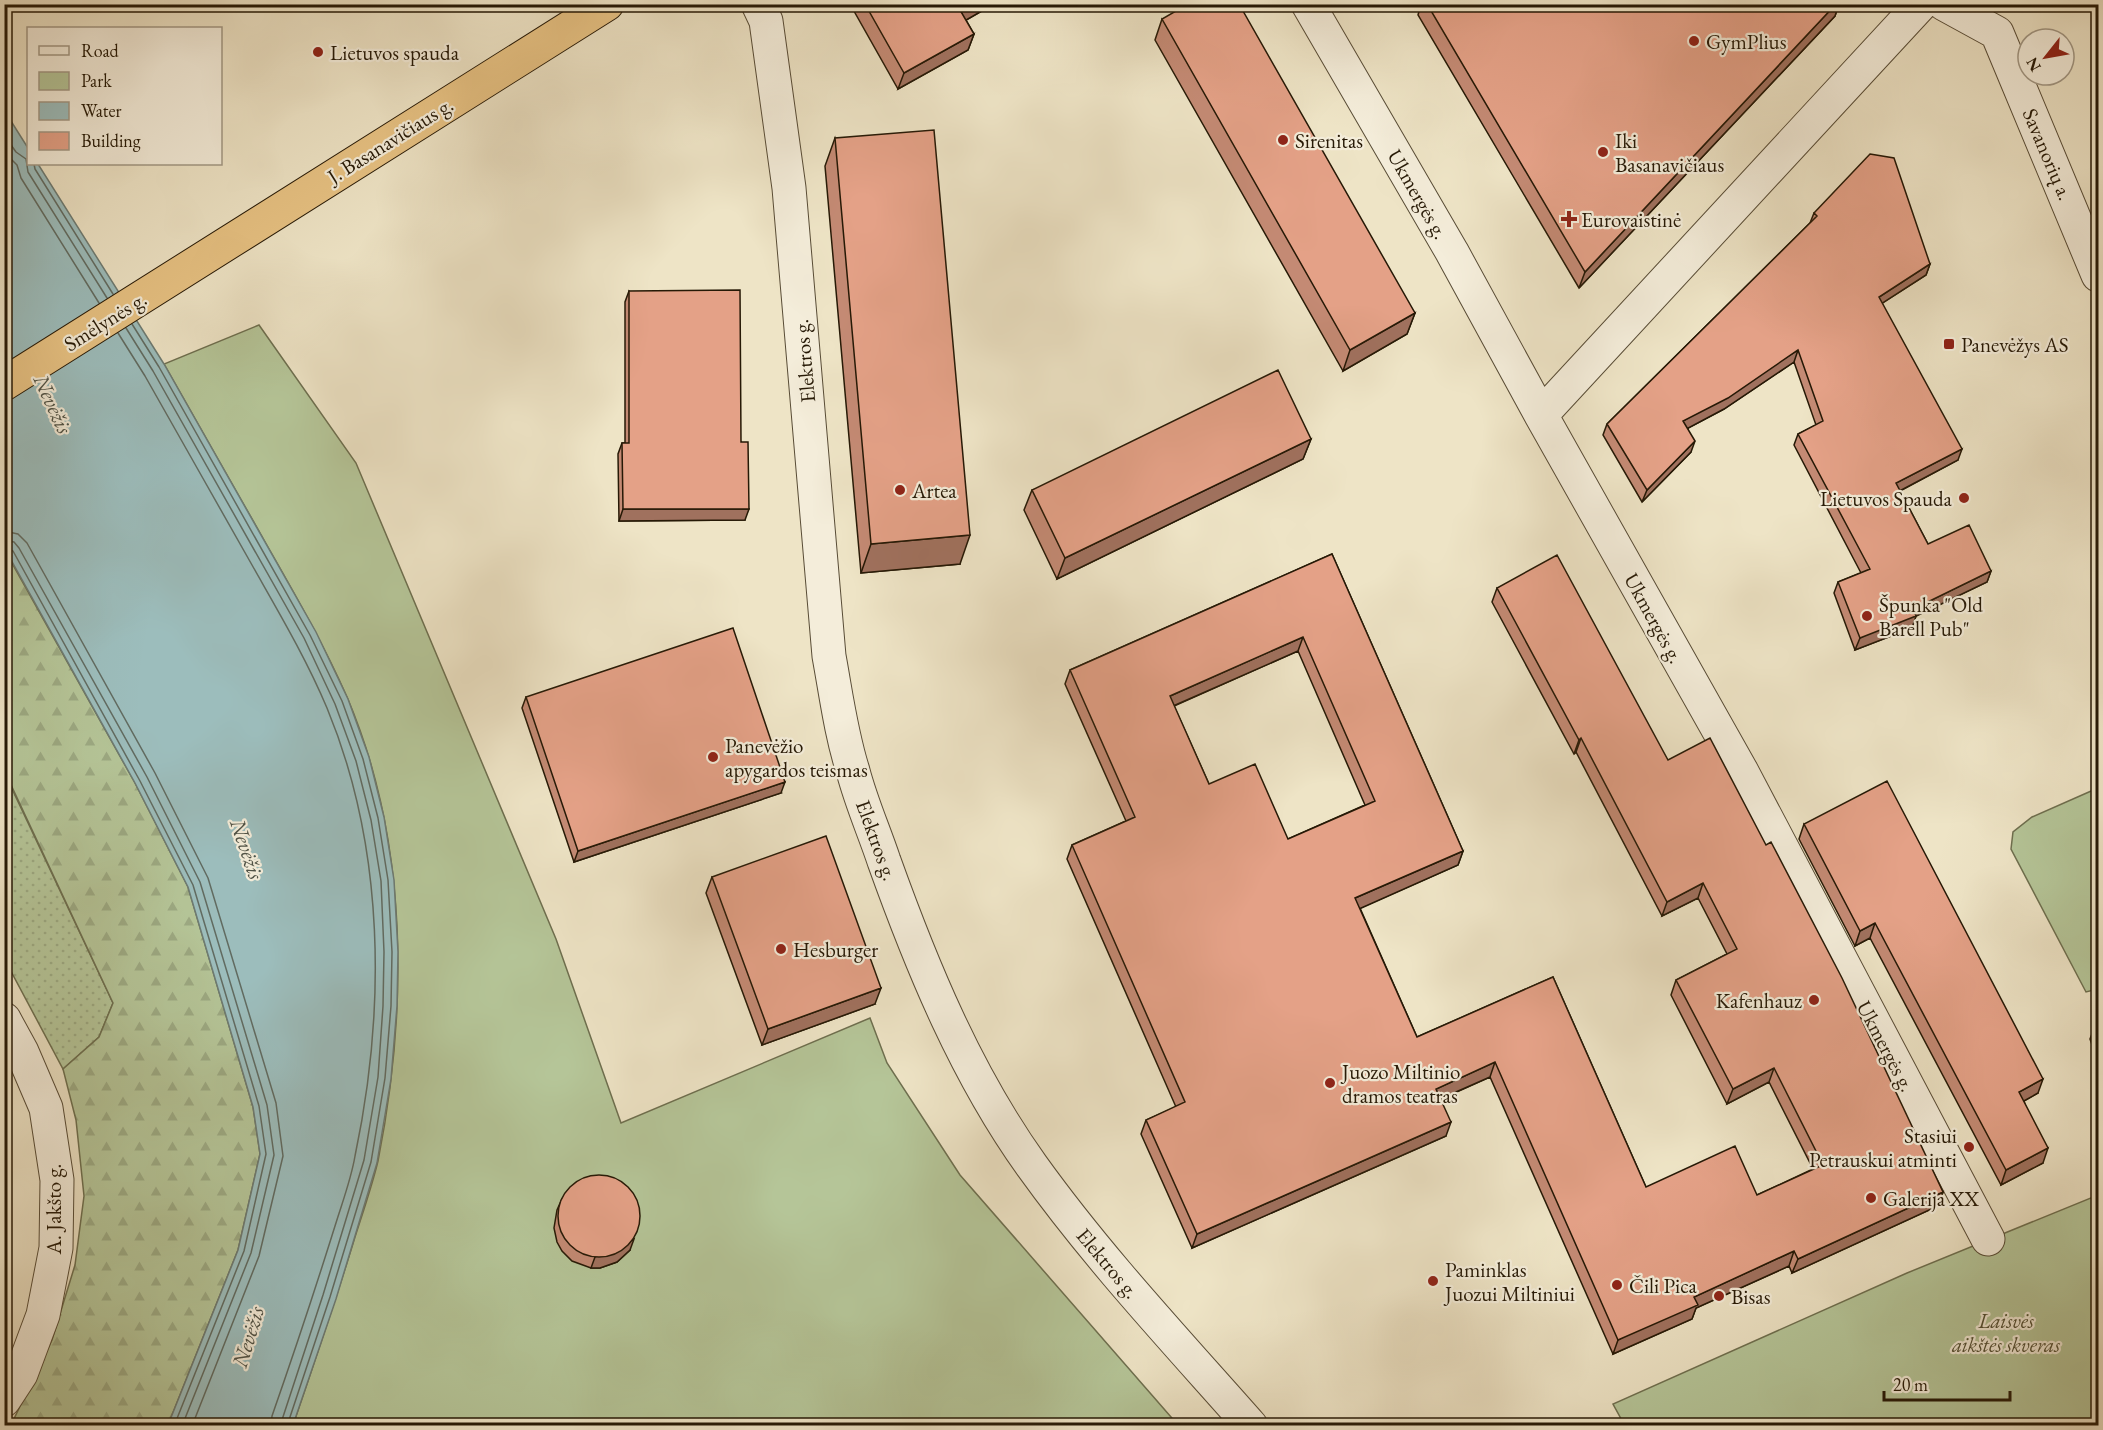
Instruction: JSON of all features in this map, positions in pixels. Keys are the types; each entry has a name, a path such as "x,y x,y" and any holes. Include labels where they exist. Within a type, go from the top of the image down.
{"highway":[{"name":"J. Basanavičiaus g.","path":"174,278 608,4"},
{"name":"Smėlynės g.","path":"4,384 174,278"}],"street":[{"name":"Elektros g.","path":"758,4 766,21 789,188 829,656 854,777 932,984 956,1038 1000,1118 1031,1164 1089,1241 1251,1425"},
{"name":"Ukmergės g.","path":"1308,4 1452,252 1741,770 1988,1239"},
{"path":"1541,415 1921,4"},
{"name":"Savanorių a.","path":"1944,4 1997,33 2098,275"},
{"name":"A. Jakšto g.","path":"4,1019 22,1052 46,1108 57,1180 56,1248 43,1315 21,1374 4,1400"}],"green space":[{"path":"259,325 356,463 556,939 621,1123 870,1018 887,1063 960,1175 1178,1425 293,1425 378,1161 395,1045 398,986 397,926 392,867 382,809 367,752 347,697 299,602 164,364"},
{"path":"4,549 135,783 188,887 253,1107 260,1154 238,1250 168,1425 11,1425 52,1340 75,1265 84,1196 76,1120 63,1069 99,1037 113,1003 5,772"},
{"path":"4,772 113,1003 99,1037 63,1069 5,960"},
{"path":"2098,788 2098,989 2086,992 2011,849 2013,832 2032,817"},
{"name":"Laisvės aikštės skveras","path":"2098,1195 2098,1425 1625,1426 1613,1404 1907,1273"}],"water":[{"name":"Nevėžis","path":"4,110 27,146 27,165 39,165 164,364 316,632 348,699 369,757 384,817 394,880 398,952 397,1006 391,1079 377,1163 336,1299 293,1425 168,1425 238,1250 260,1154 253,1107 188,887 135,783 5,549"}],"building":[{"path":"865,4 970,4 960,10 974,34 904,73"},
{"path":"1188,4 1239,4 1415,313 1350,350 1162,19"},
{"name":"Iki Basanavičiaus","path":"1427,4 1836,4 1585,272"},
{"path":"934,130 970,535 871,544 835,138"},
{"path":"1870,154 1894,158 1930,264 1879,297 1962,449 1896,483 1928,544 1969,525 1991,571 1913,609 1916,616 1860,638 1838,582 1870,569 1798,434 1823,421 1798,350 1728,398 1683,421 1695,441 1647,490 1607,424 1817,216 1814,213"},
{"path":"740,290 741,442 748,442 749,509 623,509 622,443 629,443 629,291"},
{"path":"1278,370 1311,439 1065,558 1032,490"},
{"path":"1332,554 1463,851 1355,898 1417,1037 1553,977 1646,1187 1735,1146 1757,1195 1823,1165 1774,1068 1733,1089 1676,980 1737,949 1703,883 1667,902 1581,738 1579,740 1497,588 1557,555 1668,760 1710,738 1766,845 1771,842 1842,978 1943,1192 1798,1259 1794,1251 1694,1297 1698,1305 1618,1340 1495,1062 1436,1089 1451,1122 1197,1234 1146,1120 1185,1102 1072,845 1135,817 1070,670","holes":["1303,637 1375,801 1288,839 1255,764 1209,784 1170,696"]},
{"name":"Panevėžio apygardos teismas","path":"733,628 785,782 578,851 526,697"},
{"path":"1887,781 2043,1079 2019,1092 2048,1148 2006,1170 1875,923 1860,931 1804,824"},
{"path":"826,836 881,988 768,1029 712,877"},
{"path":"599,1175 615,1178 628,1187 637,1200 640,1216 637,1232 628,1245 615,1254 599,1257 583,1254 570,1245 561,1232 558,1216 561,1200 570,1187 583,1178"}],"place":[{"name":"GymPlius","path":"1694,41"},
{"name":"Lietuvos spauda","path":"318,52"},
{"name":"Sirenitas","path":"1283,140"},
{"name":"Iki Basanavičiaus","path":"1603,152"},
{"name":"Eurovaistinė","path":"1569,219"},
{"name":"Panevėžys AS","path":"1949,344"},
{"name":"Artea","path":"900,490"},
{"name":"Lietuvos Spauda","path":"1964,498"},
{"name":"Špunka \"Old Barell Pub\"","path":"1867,616"},
{"name":"Panevėžio apygardos teismas","path":"713,757"},
{"name":"Hesburger","path":"781,949"},
{"name":"Kafenhauz","path":"1814,1000"},
{"name":"Juozo Miltinio dramos teatras","path":"1330,1083"},
{"name":"Stasiui Petrauskui atminti","path":"1969,1147"},
{"name":"Galerija XX","path":"1871,1198"},
{"name":"Paminklas Juozui Miltiniui","path":"1433,1281"},
{"name":"Čili Pica","path":"1617,1285"},
{"name":"Bisas","path":"1719,1296"}]}
